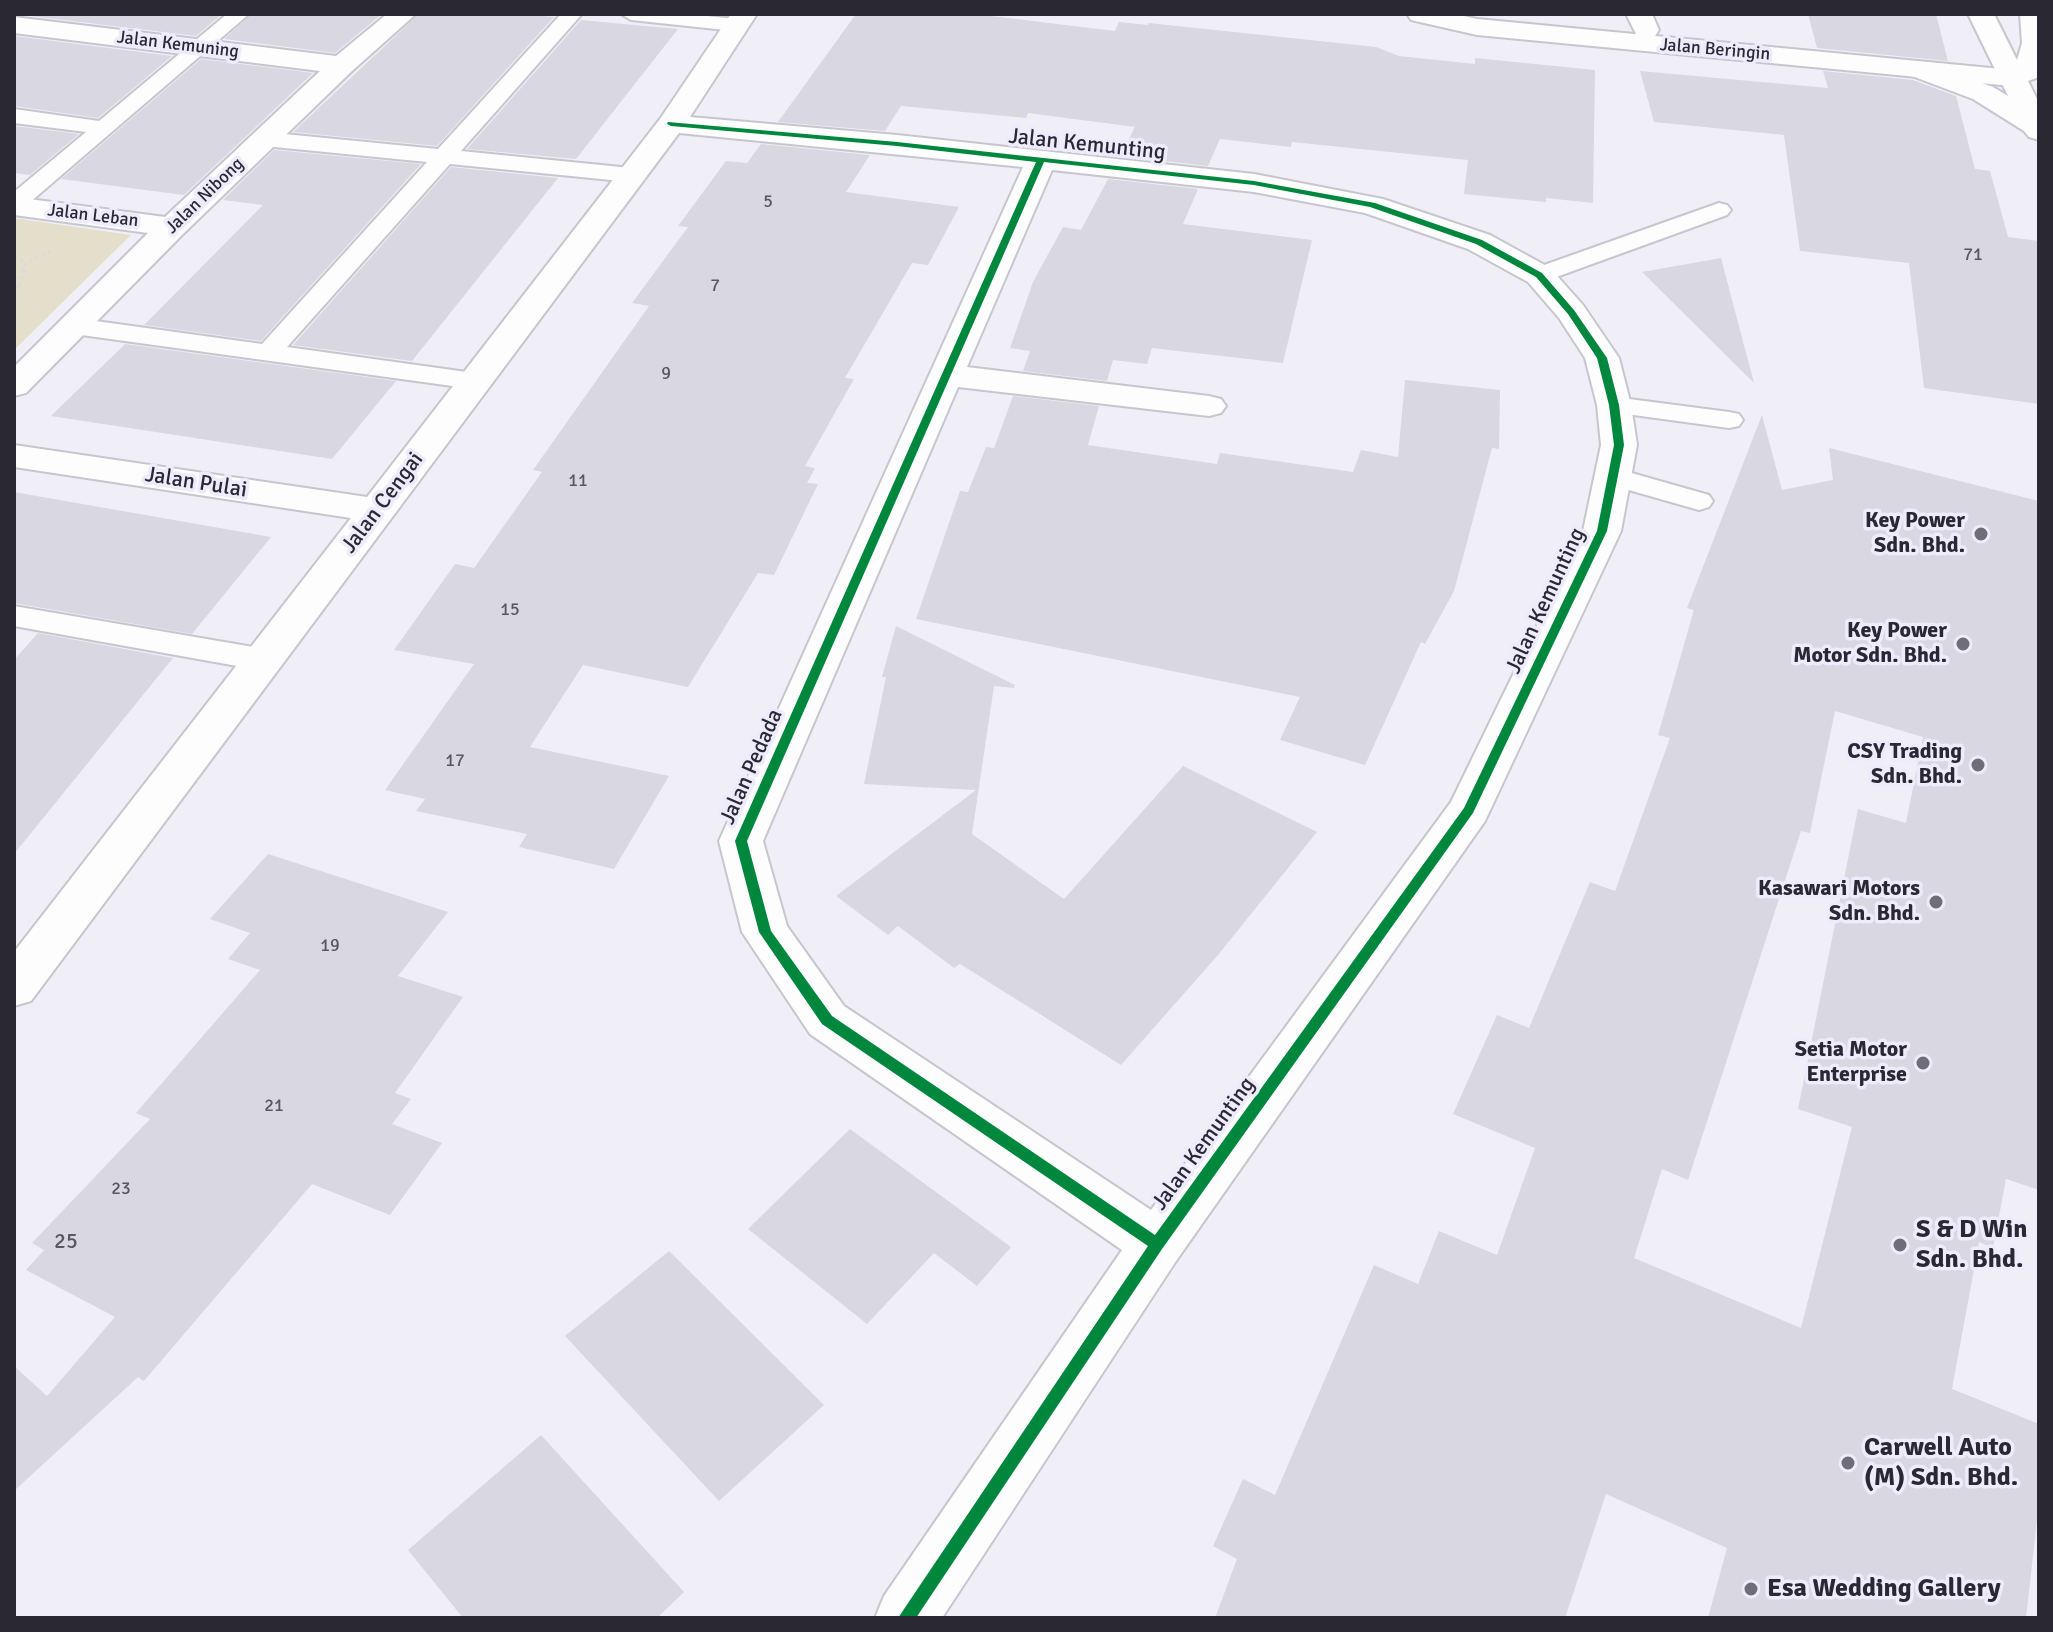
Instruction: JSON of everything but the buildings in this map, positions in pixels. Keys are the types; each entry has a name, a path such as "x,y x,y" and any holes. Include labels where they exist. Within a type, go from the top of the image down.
{"street":[{"name":"Jalan Nibong","path":"14,386 264,139 342,65 403,14"},
{"name":"Jalan Beringin","path":"1420,14 1477,27 2021,73"},
{"name":"Jalan Beringin","path":"1501,14 1642,22 1924,63"},
{"path":"2021,73 2035,43 2036,15"},
{"name":"Jalan Cengai","path":"14,987 671,124 739,20"},
{"path":"1924,63 1970,46 1985,23 2021,73 2038,128"},
{"name":"Jalan Kemuning","path":"14,25 342,65"},
{"path":"1924,63 1983,93 2038,128"},
{"name":"Jalan Kemunting","path":"671,124 1254,183 1372,205 1479,242 1539,275 1571,312 1602,358 1614,405 1619,445 1602,531 1469,810 1157,1244 906,1618"},
{"name":"Jalan Pedada","path":"1041,160 741,841 765,932 827,1020 1157,1244"},
{"name":"Jalan Leban","path":"14,205 172,227"},
{"path":"948,375 1209,406"},
{"name":"Jalan Pulai","path":"14,456 378,510"}],"lane":[{"path":"14,205 239,14"},
{"path":"268,353 572,14"},
{"path":"631,14 739,20"},
{"path":"14,116 104,128"},
{"path":"264,139 631,175"},
{"path":"1539,275 1719,210"},
{"path":"74,326 474,381"},
{"path":"1614,405 1729,420"},
{"path":"1614,477 1699,501"},
{"path":"19,624 265,660"}],"path":[{"path":"14,257 26,262"}],"shaded area":[{"path":"14,218 131,235 14,350"}],"cycle path":[{"path":"671,124 897,144 1254,183 1372,205 1479,242 1539,275 1571,312 1602,358 1614,405 1619,445 1602,531 1469,810 1157,1244 906,1618"},
{"path":"1041,160 741,841 765,932 827,1020 1157,1244"}],"place":[{"name":"Key Power Sdn. Bhd.","path":"1981,534"},
{"name":"Key Power Motor Sdn. Bhd.","path":"1963,644"},
{"name":"CSY Trading Sdn. Bhd.","path":"1978,765"},
{"name":"Kasawari Motors Sdn. Bhd.","path":"1936,902"},
{"name":"Setia Motor Enterprise","path":"1923,1063"},
{"name":"S & D Win Sdn. Bhd.","path":"1900,1245"},
{"name":"Carwell Auto (M) Sdn. Bhd.","path":"1848,1463"},
{"name":"Esa Wedding Gallery","path":"1751,1589"}]}
